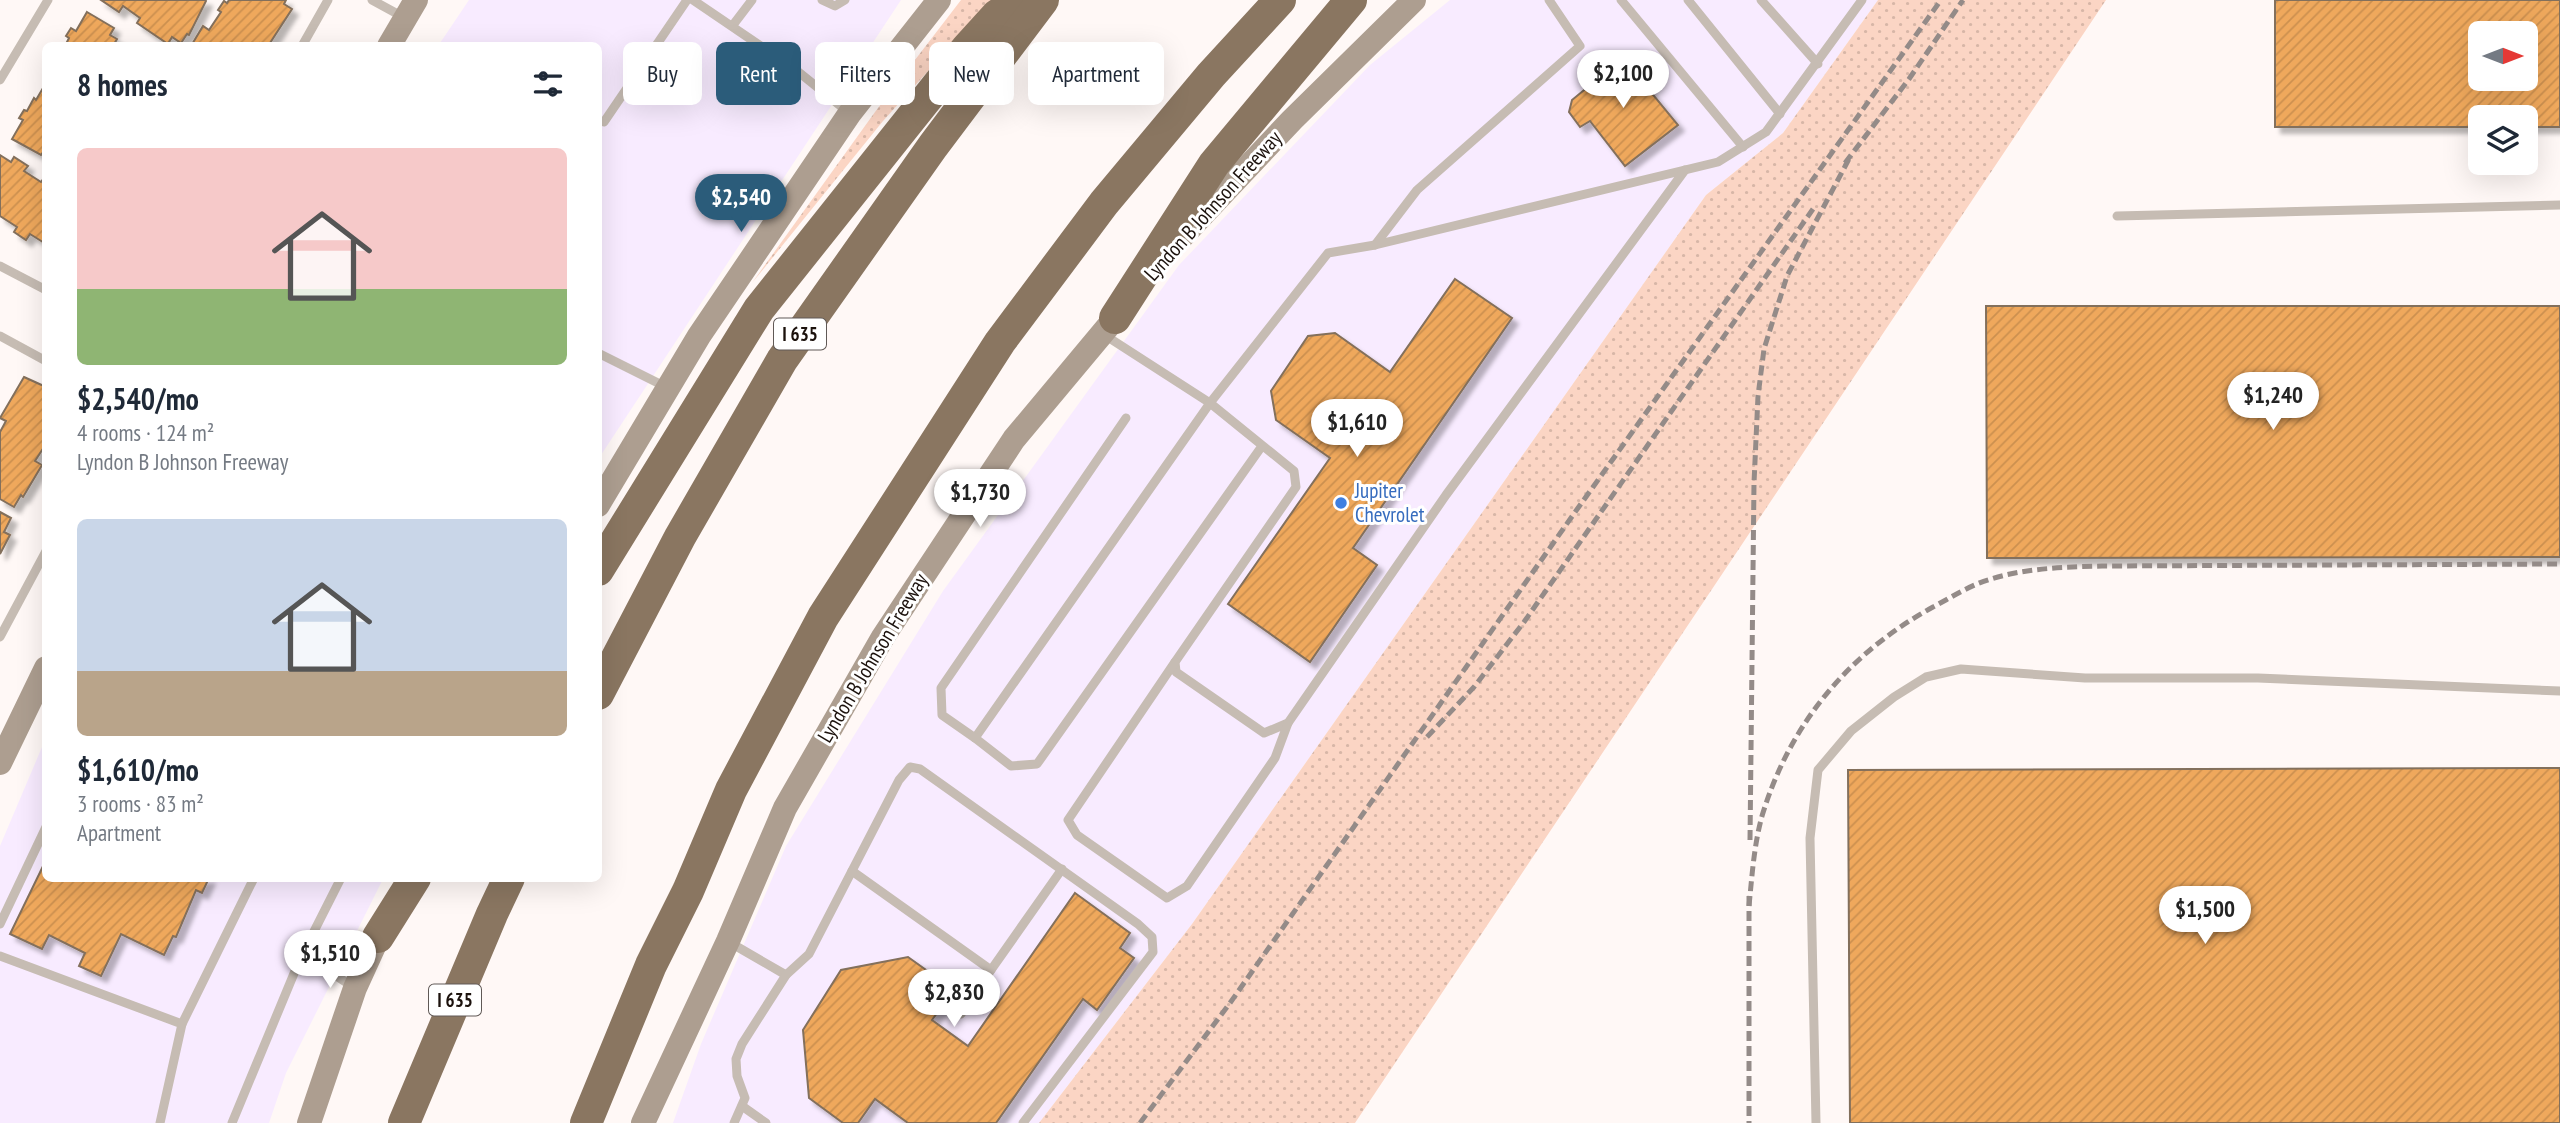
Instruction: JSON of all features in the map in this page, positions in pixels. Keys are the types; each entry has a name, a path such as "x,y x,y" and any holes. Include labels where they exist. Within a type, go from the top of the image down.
{"highway":[{"path":"602,564 760,309 967,48 997,15 1021,0"},
{"name":"I 635","path":"602,686 680,537 782,360 933,146 1043,0"},
{"path":"586,1123 641,988 688,891 731,790 823,617 1000,342 1104,204 1211,75 1280,0"},
{"path":"1108,326 1214,164 1351,0"},
{"path":"378,937 412,882"},
{"name":"I 635","path":"404,1123 507,882"}],"main road":[{"path":"602,498 699,335 850,113 939,0"},
{"name":"Lyndon B Johnson Freeway","path":"643,1123 785,807 883,637 1014,439 1182,235 1292,120 1414,0"},
{"path":"391,42 411,9"},
{"path":"3,749 42,676"},
{"path":"309,1123 355,988 404,882"}],"lane":[{"path":"0,80 48,0"},
{"path":"304,42 328,0"},
{"path":"372,0 411,9"},
{"path":"604,122 687,0"},
{"path":"694,0 796,70 850,113"},
{"path":"733,25 752,0"},
{"path":"822,0 835,6 845,0"},
{"path":"1375,245 1417,190 1580,46 1549,0"},
{"path":"1621,0 1743,147"},
{"path":"1688,0 1780,114"},
{"path":"1761,0 1818,64"},
{"path":"975,738 1210,403 1328,253 1375,245 1718,162 1766,132 1862,0"},
{"path":"1108,326 1210,403 1293,471 1296,486 1068,820 1077,835 1167,898 1187,886 1202,865 1275,758 1288,723 1447,495 1685,170"},
{"path":"2117,216 2560,205"},
{"path":"0,266 42,288"},
{"path":"0,337 42,359"},
{"path":"602,356 668,388"},
{"path":"1126,418 941,688 942,715 1011,766 1037,764 1262,446"},
{"path":"0,637 42,558"},
{"path":"1175,662 1176,672 1264,733 1288,723"},
{"path":"1816,1123 1810,838 1818,771 1851,731 1894,697 1926,677 1961,669 2085,678 2258,678 2560,691"},
{"path":"734,1123 745,1098 737,1076 736,1059 742,1044 786,975 809,954 900,780 910,767 920,769 1138,924 1152,937 1153,952 1023,1123"},
{"path":"0,924 42,835"},
{"path":"961,1014 1062,869"},
{"path":"852,872 991,970"},
{"path":"160,1123 182,1024 252,882"},
{"path":"232,1123 300,959 339,882"},
{"path":"727,941 786,975"},
{"path":"0,956 182,1024"},
{"path":"300,959 329,971 355,988"},
{"path":"742,1106 766,1123"}],"shaded area":[{"path":"469,0 901,0 873,42 815,42 815,105 832,105 602,453 602,42 441,42"},
{"path":"961,0 992,0 954,42 929,42 929,70 915,85 915,60"},
{"path":"1450,0 1878,0 1783,133 1706,195 1192,924 1039,1123 673,1123 701,1044 786,846 943,591 1179,265 1370,65"},
{"path":"1878,0 2106,0 1355,1123 1039,1123 1192,924 1706,195 1783,133"},
{"path":"880,105 897,105 752,283"},
{"path":"42,747 42,882 382,882 286,1073 269,1123 0,1123 0,846"}],"building":[{"path":"101,0 206,1 189,35 187,34 182,42 172,37 169,42 165,42 137,23 140,18 123,6 119,12"},
{"path":"229,0 286,0 284,4 292,9 271,42 193,42 203,26 209,30 221,12 218,10 224,1 227,3"},
{"path":"2275,0 2560,0 2560,127 2538,127 2538,105 2468,105 2468,127 2275,127"},
{"path":"87,12 114,28 110,35 117,39 115,42 67,42 69,38 66,36 71,28 76,31"},
{"path":"1636,57 1650,71 1640,79 1678,125 1625,166 1590,121 1580,127 1569,112 1572,100 1623,58"},
{"path":"42,90 41,155 12,139 23,120 19,118 24,110 27,111 34,98 36,100"},
{"path":"0,155 11,162 14,157 28,166 24,171 42,181 42,242 30,234 26,240 14,232 17,227 0,216"},
{"name":"Jupiter Chevrolet","path":"1455,279 1512,318 1353,548 1377,565 1310,662 1228,604 1330,458 1276,420 1271,391 1308,336 1335,333 1390,372"},
{"path":"1986,306 2560,306 2560,557 1987,558"},
{"path":"24,377 42,385 42,450 35,461 42,465 14,507 0,499 0,432 6,421 0,418"},
{"path":"0,512 11,518 4,532 10,535 0,554"},
{"path":"2560,768 2560,1123 1850,1123 1848,770"},
{"path":"42,868 42,882 207,882 202,893 196,890 176,937 173,936 164,955 121,934 101,976 79,966 85,953 49,935 42,949 10,934"},
{"path":"1075,893 1130,933 1120,948 1134,958 1097,1010 1083,999 996,1123 908,1123 875,1099 858,1123 843,1123 809,1098 803,1030 841,970 908,957 954,990 932,1020 968,1046"}],"railway":[{"path":"1140,1123 1230,1003 1573,515 1941,0"},
{"path":"1845,163 1909,79 1963,0"},
{"path":"1750,840 1754,483 1758,396 1764,349 1787,276 1850,157"},
{"path":"1427,737 1474,687 1524,622 1813,209"},
{"path":"1749,906 1755,849 1762,816 1774,782 1806,721 1826,694 1875,646 1903,625 1976,584 2018,572 2088,566 2560,564"},
{"path":"1749,896 1749,1123"}],"place":[{"name":"Jupiter Chevrolet","path":"1341,503"}]}
